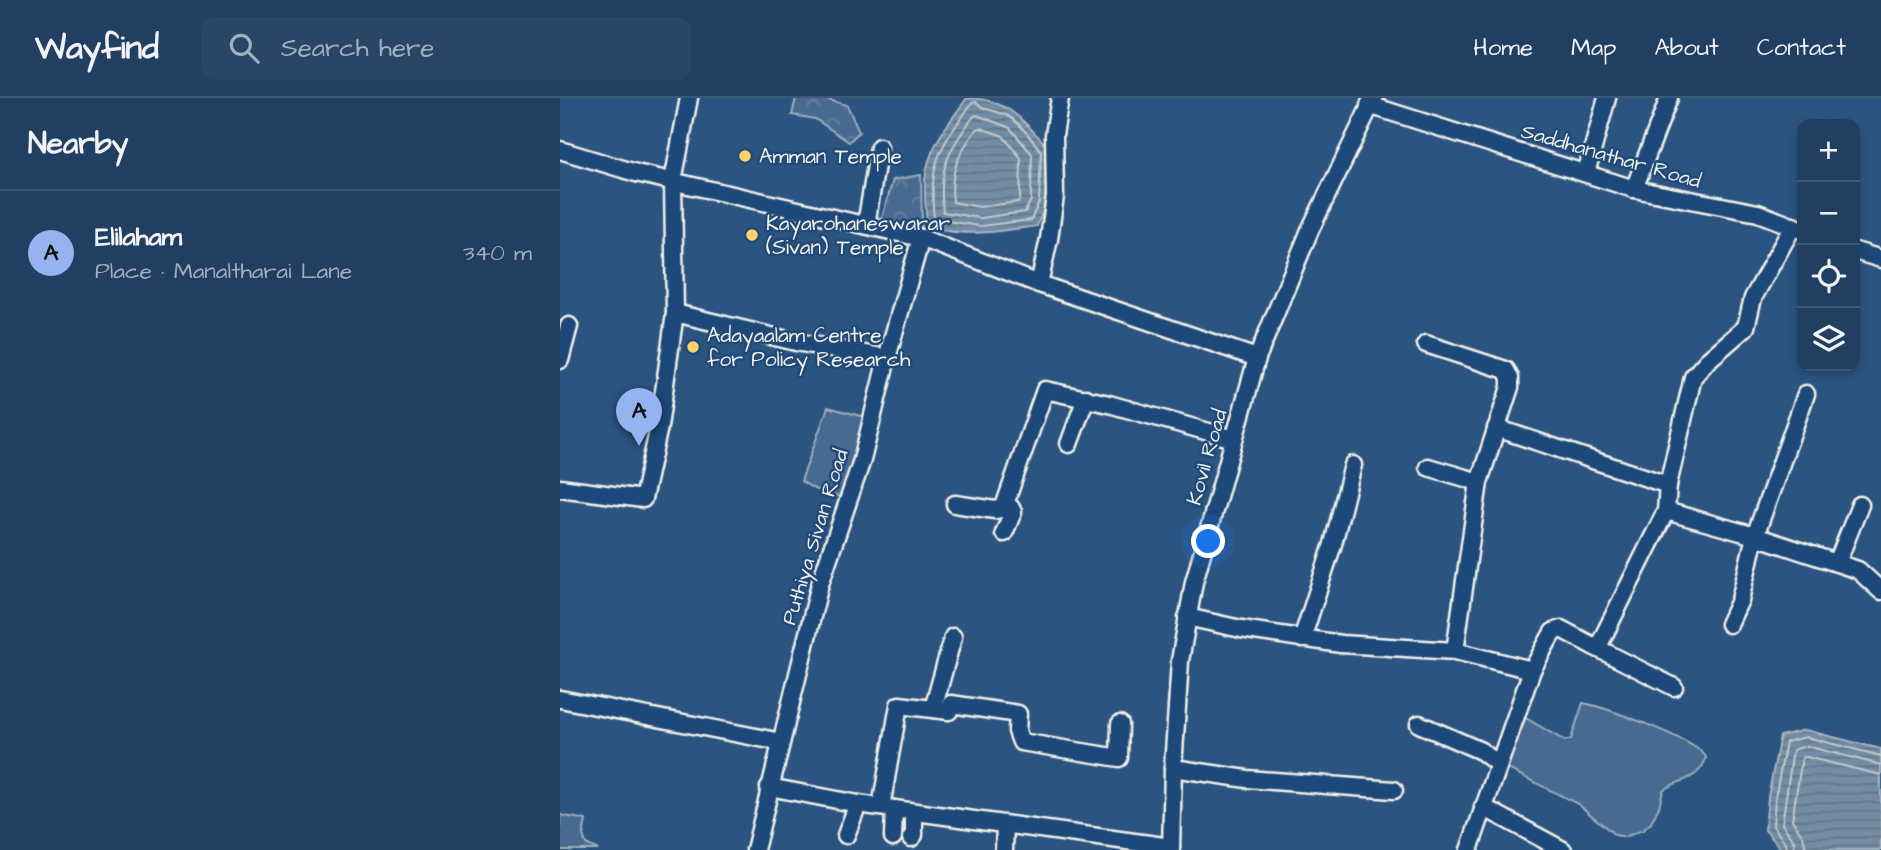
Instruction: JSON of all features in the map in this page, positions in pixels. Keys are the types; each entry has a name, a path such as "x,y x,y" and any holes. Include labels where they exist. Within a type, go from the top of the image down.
{"street":[{"path":"560,488 643,499 659,427 675,313 673,180 689,98"},
{"path":"1039,284 1055,196 1054,135 1060,98"},
{"path":"1586,173 1607,98"},
{"path":"1634,189 1669,98"},
{"name":"Saddhanathar Road","path":"1372,100 1634,189 1758,213 1797,228"},
{"name":"Kovil Road","path":"1171,849 1180,661 1194,582 1256,358 1310,230 1372,100"},
{"path":"866,225 879,147"},
{"path":"560,150 636,173 921,238 1039,284 1256,358"},
{"path":"1593,646 1600,643 1666,511 1668,485 1693,377 1746,327 1753,298 1797,230"},
{"name":"Puthiya Sivan Road","path":"755,850 820,584 862,460 921,238"},
{"path":"1860,253 1881,259"},
{"path":"675,313 796,342 887,358"},
{"path":"560,360 569,326"},
{"path":"1426,344 1506,370 1510,378 1510,387 1479,482 1455,651"},
{"path":"955,504 1001,509 1005,504 1042,392 1049,389 1234,439"},
{"path":"1729,624 1740,600 1755,536 1806,394"},
{"path":"1069,444 1086,398"},
{"path":"1496,428 1668,485"},
{"path":"1302,639 1333,544 1353,465"},
{"path":"1428,467 1479,482"},
{"path":"1004,533 1013,512 1005,504"},
{"path":"1837,563 1860,505"},
{"path":"1666,511 1755,536 1858,570 1881,591"},
{"path":"1187,617 1341,644 1455,651 1532,670"},
{"path":"1469,850 1532,670 1553,632 1560,629 1674,687"},
{"path":"933,709 953,637"},
{"path":"560,699 780,742"},
{"path":"893,837 887,808 899,705 950,711 951,704 1018,714 1017,732 1021,741 1119,758 1120,724"},
{"path":"1419,724 1481,751 1498,764"},
{"path":"1173,768 1247,779 1394,790"},
{"path":"769,787 858,804 1171,849"},
{"path":"846,835 858,804"},
{"path":"1483,807 1563,850"},
{"path":"911,838 914,835 914,812"},
{"path":"1004,850 1005,825"}],"green space":[{"path":"796,98 821,98 847,105 859,132 849,142 815,119 792,115"},
{"path":"921,175 922,228 881,221 893,180"},
{"path":"828,407 872,419 849,500 814,489 801,481"},
{"path":"1583,703 1629,717 1668,733 1699,750 1706,757 1694,775 1663,790 1651,823 1643,830 1625,837 1615,835 1578,804 1498,764 1517,713 1565,741 1571,739"},
{"path":"560,815 586,820 583,835 586,844 598,850 560,850"}],"water":[{"path":"967,98 993,102 1014,113 1049,149 1046,204 1037,226 966,233 939,229 927,224 925,180 930,157 940,136"},
{"path":"1805,730 1881,749 1881,850 1782,850 1765,830 1768,797 1780,736"}],"place":[{"name":"Amman Temple","path":"745,156"},
{"name":"Kayarohaneswarar (Sivan) Temple","path":"752,235"},
{"name":"Adayaalam Centre for Policy Research","path":"693,347"},
{"name":"Elilaham","path":"639,446"}]}
